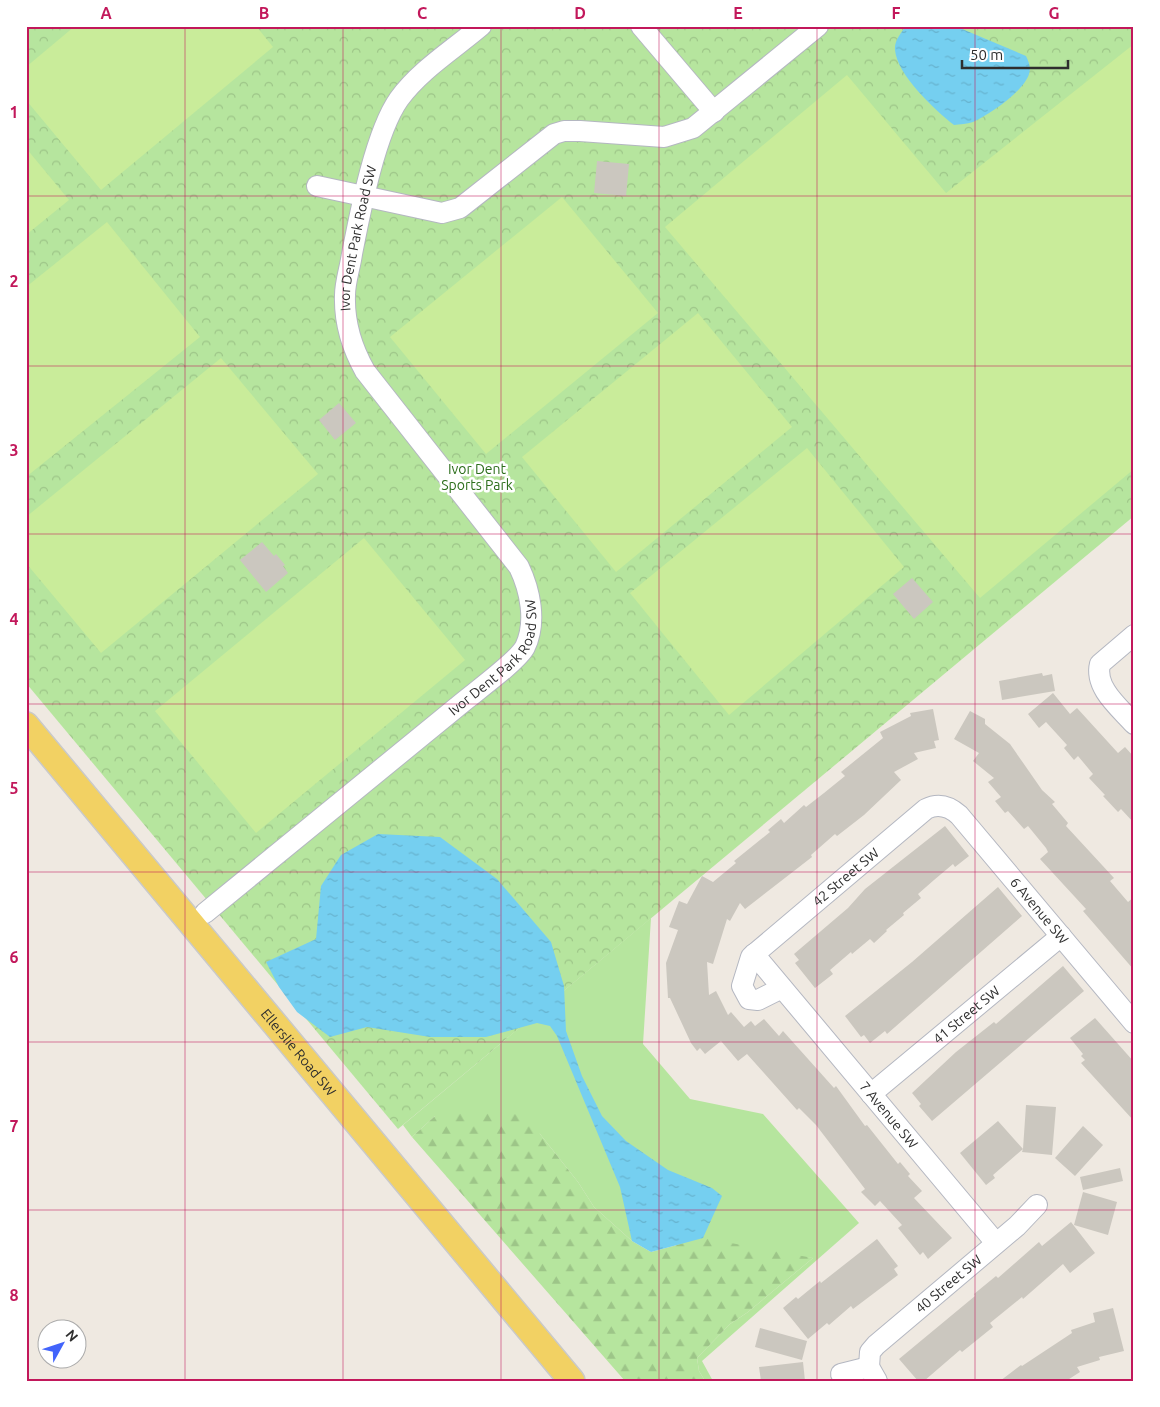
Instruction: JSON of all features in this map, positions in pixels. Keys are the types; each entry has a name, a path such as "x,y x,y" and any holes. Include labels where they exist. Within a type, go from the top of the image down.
{"main road":[{"name":"Ellerslie Road SW","path":"26,725 572,1381"}],"street":[{"name":"Ivor Dent Park Road SW","path":"205,913 511,661 524,648 528,633 530,600 526,583 519,567 365,371 355,352 349,334 345,294 364,197 387,122 399,99 417,80 481,26"},
{"path":"641,26 714,112"},
{"path":"317,186 442,213 453,211 460,208 554,134 564,131 580,131 664,137 693,128 818,26"},
{"path":"1134,635 1100,664 1098,674 1100,684 1134,724"},
{"name":"6 Avenue SW","path":"941,806 959,815 1134,1023"},
{"name":"42 Street SW","path":"754,954 926,809 941,806"},
{"name":"41 Street SW","path":"871,1094 1061,936"},
{"path":"754,954 748,961 743,979 742,986 745,995 758,1000 782,988"},
{"name":"7 Avenue SW","path":"754,954 996,1243"},
{"name":"40 Street SW","path":"873,1374 870,1352 876,1345 1038,1205"},
{"path":"841,1374 873,1374"}],"green space":[{"name":"Ivor Dent Sports Park","path":"26,26 1134,26 1134,516 398,1129 26,683"},
{"path":"75,26 256,26 273,47 101,190 26,100 26,67"},
{"path":"1134,44 1134,469 980,598 665,227 847,75 946,193"},
{"path":"26,148 69,200 26,235"},
{"path":"562,197 658,313 486,454 390,337"},
{"path":"107,222 200,337 26,477 26,287"},
{"path":"698,313 792,427 616,572 522,457"},
{"path":"221,358 318,474 101,653 26,563 26,517"},
{"path":"807,448 904,567 729,715 630,593"},
{"path":"364,538 465,660 256,833 155,711"},
{"path":"651,918 643,1044 690,1099 763,1114 859,1223 702,1361 713,1381 705,1381 699,1371 697,1358 730,1324 748,1312 813,1258 632,1241 594,1207 578,1182 540,1134 435,1116 412,1137 403,1125"},
{"path":"484,1109 515,1114 540,1134 578,1182 594,1207 632,1241 651,1252 703,1238 813,1258 748,1312 730,1324 697,1358 699,1371 705,1381 625,1381 412,1137 435,1116"}],"water":[{"path":"906,26 955,26 1026,56 1030,70 1029,74 1026,81 1013,95 988,114 973,122 954,125 918,91 897,60 896,43"},
{"path":"378,834 440,837 497,879 551,942 564,986 566,1031 582,1076 602,1116 626,1141 668,1170 712,1188 722,1196 703,1238 651,1252 632,1241 620,1187 557,1036 550,1026 537,1023 486,1037 430,1037 367,1027 330,1037 297,1012 279,987 266,962 316,939 321,886 341,855"}],"building":[{"path":"597,161 629,164 626,196 594,193"},
{"path":"339,403 356,423 335,440 319,420"},
{"path":"262,542 274,556 276,554 285,565 283,566 288,573 266,592 240,560"},
{"path":"912,578 933,602 914,619 893,594"},
{"path":"1042,673 1043,676 1052,674 1055,691 1002,700 999,681"},
{"path":"1053,693 1070,714 1077,708 1118,753 1125,747 1134,757 1134,823 1121,809 1118,812 1103,796 1105,795 1089,778 1093,774 1078,756 1074,760 1064,748 1067,745 1046,722 1039,728 1028,714"},
{"path":"933,709 939,740 934,741 936,748 914,753 918,759 894,772 901,780 864,815 837,836 835,834 811,855 812,857 745,909 740,903 730,921 727,919 713,964 707,962 709,995 716,991 728,1015 731,1012 744,1027 751,1021 755,1026 764,1019 779,1036 783,1031 834,1088 836,1086 865,1126 867,1125 898,1164 900,1162 910,1174 908,1176 922,1191 914,1198 952,1238 928,1259 923,1252 920,1255 898,1228 902,1225 880,1201 875,1206 861,1192 865,1189 816,1125 799,1108 797,1110 747,1054 738,1061 721,1041 705,1054 700,1048 697,1051 691,1043 670,998 668,998 666,963 678,930 669,927 679,901 687,904 702,876 713,882 736,863 734,861 770,832 768,830 781,819 784,823 804,805 806,807 824,793 845,776 841,772 883,738 880,732 911,716 910,713"},
{"path":"970,711 985,719 985,724 1010,744 1042,790 1055,802 1052,804 1068,823 1066,826 1114,878 1110,881 1128,902 1134,897 1134,970 1083,911 1086,909 1040,859 1048,852 1028,826 1024,829 1008,811 1005,813 995,801 1001,797 988,782 994,778 973,761 979,753 954,739"},
{"path":"945,826 969,856 955,867 953,864 934,880 918,894 921,898 903,913 904,915 874,943 870,939 852,954 851,952 830,970 833,974 815,988 795,963 799,960 794,954 848,908 865,889"},
{"path":"998,887 1022,916 887,1034 885,1031 870,1043 864,1035 861,1037 845,1016 912,962"},
{"path":"1063,966 1084,991 932,1121 919,1106 921,1104 912,1093 956,1052 994,1022 996,1024"},
{"path":"1095,1018 1134,1062 1134,1121 1081,1063 1085,1060 1081,1056 1083,1054 1070,1038"},
{"path":"1026,1105 1056,1107 1052,1155 1022,1152"},
{"path":"998,1121 1023,1149 993,1175 995,1178 986,1185 960,1153"},
{"path":"1083,1126 1103,1145 1075,1176 1055,1158"},
{"path":"1120,1168 1123,1181 1083,1190 1080,1177"},
{"path":"1083,1192 1117,1202 1108,1235 1074,1225"},
{"path":"1071,1222 1095,1253 1070,1273 1063,1264 1023,1299 1022,1297 990,1323 993,1327 962,1352 960,1350 924,1381 918,1381 899,1359 975,1296 974,1294 996,1276 998,1278 1039,1242 1042,1246"},
{"path":"877,1239 898,1266 894,1269 898,1275 853,1309 851,1306 829,1325 827,1323 808,1339 783,1308 796,1297 798,1299 820,1281 821,1283"},
{"path":"1113,1308 1124,1351 1099,1357 1100,1360 1077,1367 1080,1372 1066,1381 1000,1381 1021,1365 1072,1333 1071,1330 1095,1322 1093,1313"},
{"path":"760,1328 807,1341 802,1360 755,1347"},
{"path":"803,1362 805,1381 761,1381 759,1367"}]}
